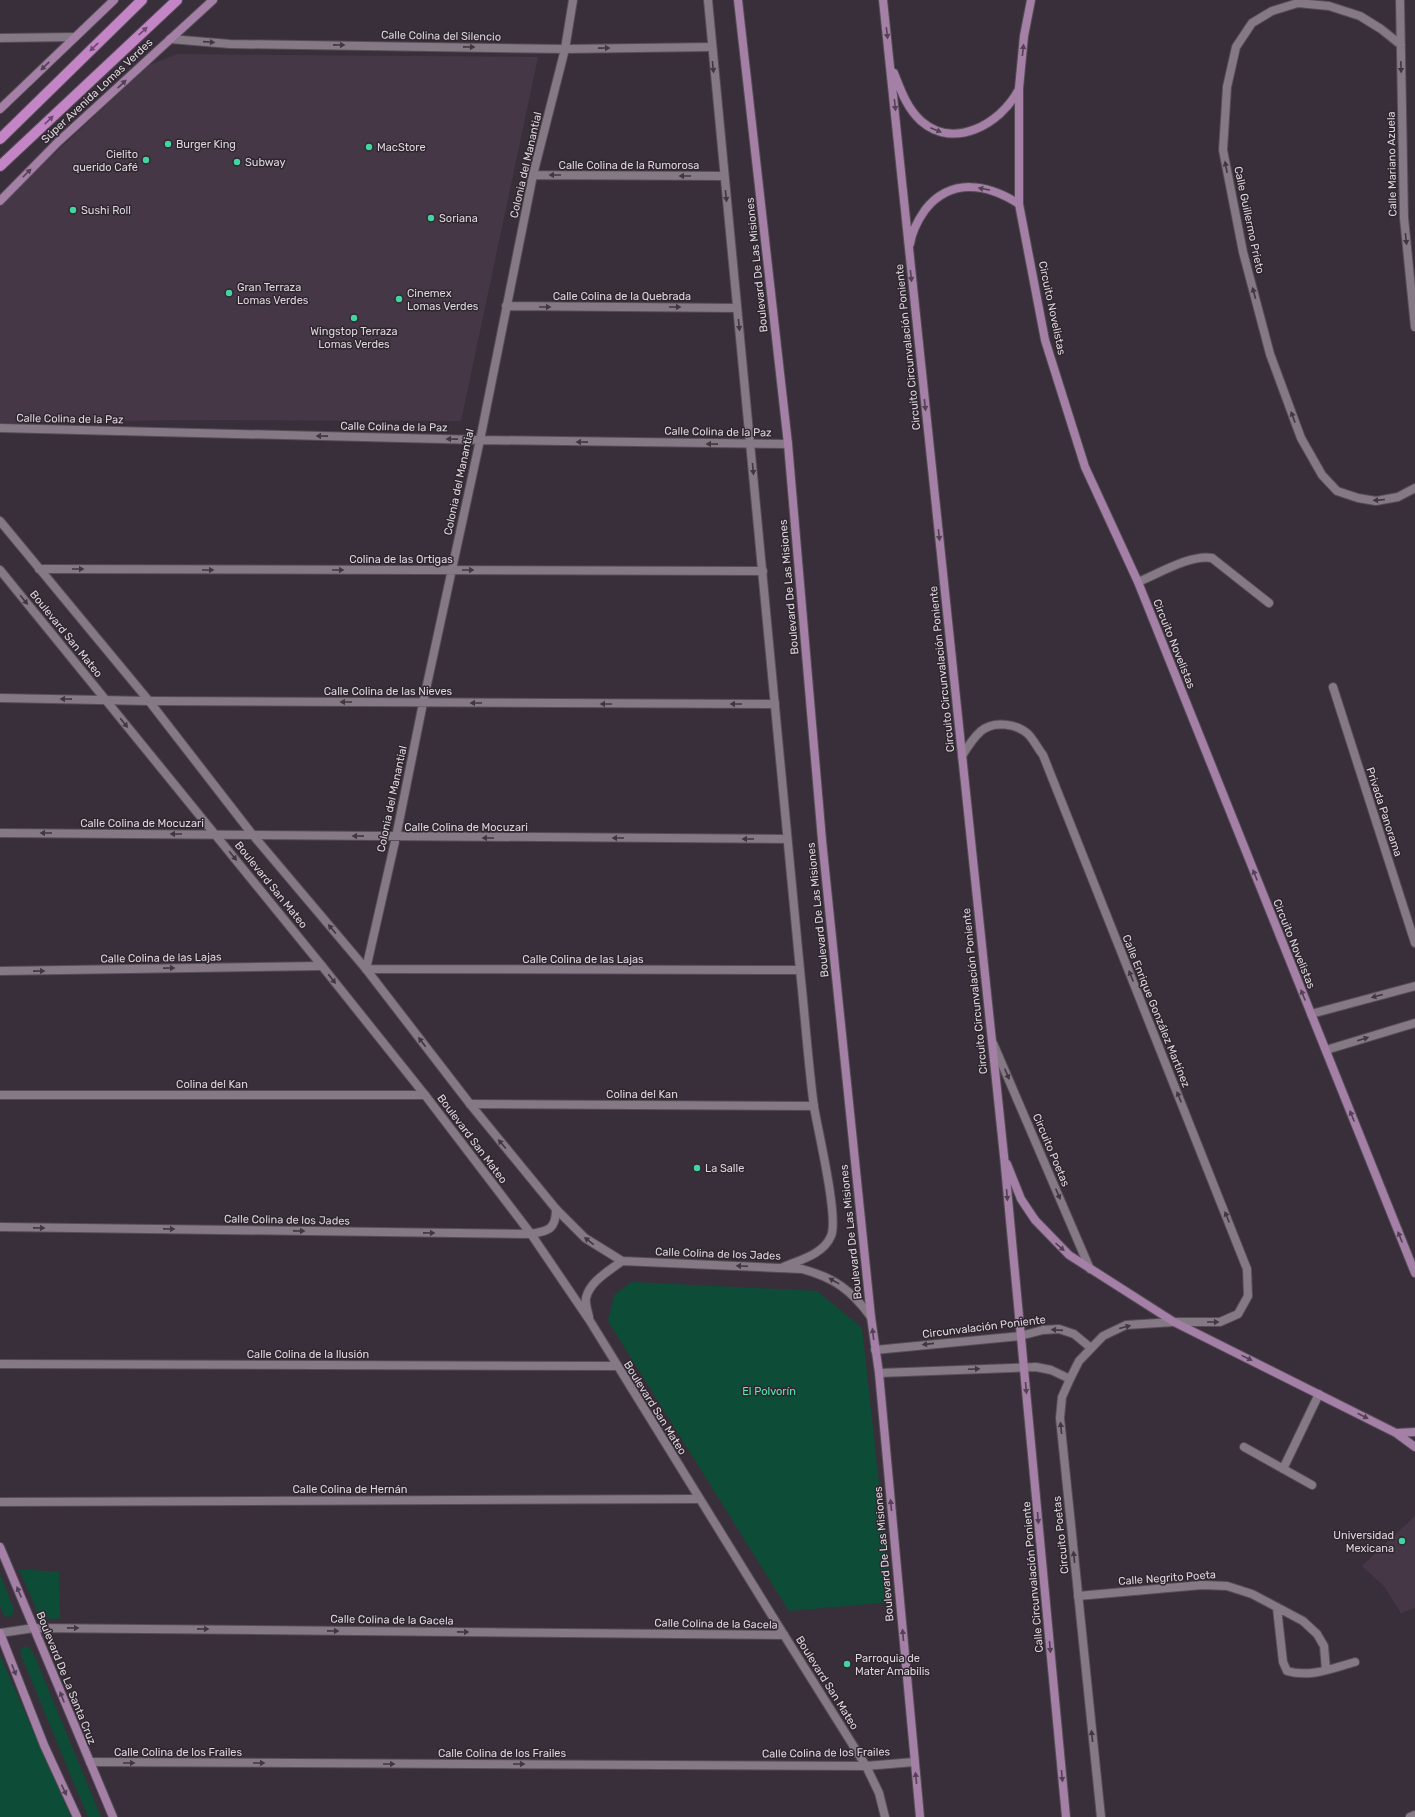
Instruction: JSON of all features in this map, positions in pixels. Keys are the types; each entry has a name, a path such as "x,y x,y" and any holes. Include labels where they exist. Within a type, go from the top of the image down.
{"main road":[{"path":"0,109 114,0"},
{"path":"0,139 142,0"},
{"name":"Súper Avenida Lomas Verdes","path":"0,166 176,0"},
{"name":"Súper Avenida Lomas Verdes","path":"0,201 58,142 213,0"},
{"name":"Boulevard De Las Misiones","path":"738,0 788,444 822,840 871,1317 879,1373 920,1817"},
{"name":"Circuito Circunvalación Poniente","path":"883,0 992,1038 1020,1336"},
{"name":"Circuito Novelistas","path":"1031,0 1024,36 1019,88 1019,204 1045,340 1085,467 1138,582 1415,1273"},
{"path":"891,66 905,100 913,113 932,129 945,134 969,132 990,122 1007,108 1019,88"},
{"path":"909,252 914,228 920,217 935,200 954,188 982,188 1006,195 1019,204"},
{"name":"Circuito Poetas","path":"1004,1156 1021,1199 1035,1220 1069,1255 1174,1322 1396,1433 1415,1447"},
{"name":"Calle Circunvalación Poniente","path":"1020,1336 1066,1817"},
{"path":"1396,1433 1415,1432"},
{"name":"Boulevard De La Santa Cruz","path":"0,1547 113,1817"},
{"path":"0,1633 44,1745 77,1817"}],"street":[{"name":"Colonia del Manantial","path":"366,969 396,837 451,570 480,440 533,175 565,49 573,0"},
{"name":"Boulevard De Las Misiones","path":"708,0 711,47 751,444 800,970 814,1106 832,1212 831,1236 824,1248 781,1268"},
{"name":"Calle Mariano Azuela","path":"1400,0 1404,218 1415,327"},
{"name":"Calle Guillermo Prieto","path":"1401,45 1381,29 1360,16 1329,6 1298,3 1272,11 1252,23 1236,47 1227,87 1223,150 1243,252 1270,354 1301,438 1322,475 1337,492 1376,501 1398,497 1415,488"},
{"path":"0,38 75,37"},
{"name":"Calle Colina del Silencio","path":"170,39 238,44 565,49 711,47"},
{"name":"Calle Colina de la Rumorosa","path":"533,175 724,176"},
{"name":"Calle Colina de la Quebrada","path":"506,306 737,308"},
{"name":"Calle Colina de la Paz","path":"0,428 480,440 788,444"},
{"name":"Boulevard San Mateo","path":"0,521 149,701 252,834 366,969 470,1104 556,1209 585,1238 603,1251 622,1261"},
{"path":"1138,582 1192,559 1203,556 1212,558 1269,603"},
{"name":"Colina de las Ortigas","path":"39,569 763,571"},
{"name":"Boulevard San Mateo","path":"0,570 322,966 425,1095 531,1234 590,1321 616,1366 866,1766"},
{"name":"Privada Panorama","path":"1333,687 1415,943"},
{"name":"Calle Colina de las Nieves","path":"0,698 149,701 775,704"},
{"name":"Calle Enrique González Martínez","path":"962,756 972,739 983,729 1000,724 1013,726 1028,734 1043,755 1248,1269 1248,1296 1238,1314 1220,1322 1174,1322"},
{"name":"Calle Colina de Mocuzari","path":"0,833 252,834 396,837 787,840"},
{"name":"Calle Colina de las Lajas","path":"0,971 322,966"},
{"name":"Calle Colina de las Lajas","path":"366,969 800,970"},
{"path":"1310,1014 1415,986"},
{"path":"1326,1050 1415,1023"},
{"name":"Circuito Poetas","path":"992,1038 1090,1269"},
{"name":"Colina del Kan","path":"0,1095 425,1095"},
{"name":"Colina del Kan","path":"470,1104 814,1106"},
{"name":"Calle Colina de los Jades","path":"0,1227 531,1234 543,1232 552,1228 556,1221 556,1209"},
{"path":"590,1321 586,1299 591,1288 598,1279 622,1261"},
{"name":"Calle Colina de los Jades","path":"622,1261 802,1269 823,1275 836,1282 858,1300 871,1317"},
{"name":"Circuito Poetas","path":"1101,1817 1060,1418 1062,1397 1079,1361 1103,1336 1126,1325 1174,1322"},
{"name":"Circunvalación Poniente","path":"875,1350 1020,1336 1043,1330 1059,1329 1074,1334 1091,1348"},
{"name":"Calle Colina de la Ilusión","path":"0,1364 616,1366"},
{"path":"879,1373 1036,1367 1051,1370 1070,1378"},
{"path":"1283,1469 1319,1394"},
{"path":"1244,1447 1312,1485"},
{"name":"Calle Colina de Hernán","path":"0,1502 699,1499"},
{"name":"Calle Negrito Poeta","path":"1078,1596 1202,1585 1227,1586 1252,1594 1303,1621 1317,1634 1324,1646 1326,1670"},
{"path":"1277,1608 1282,1662 1287,1671 1299,1674 1326,1670 1355,1662"},
{"name":"Calle Colina de la Gacela","path":"0,1633 34,1628 784,1636"},
{"name":"Calle Colina de los Frailes","path":"90,1762 866,1766 914,1762"},
{"path":"866,1766 879,1793 885,1817"},
{"path":"1410,1817 1415,1815"}],"shaded area":[{"name":"Gran Terraza Lomas Verdes","path":"178,54 538,57 461,421 181,420 0,423 0,205 149,65"},
{"name":"Universidad Mexicana","path":"1415,1516 1415,1608 1401,1613 1384,1586 1362,1566"}],"green space":[{"name":"El Polvorín","path":"632,1282 817,1291 862,1328 892,1602 789,1611 608,1321 614,1295"},
{"path":"19,1569 59,1572 60,1619 40,1618"},
{"path":"0,1574 14,1610 11,1617 4,1616 0,1606"},
{"path":"26,1646 31,1649 35,1657 101,1817 88,1817 21,1655 20,1650"},
{"path":"0,1655 9,1676 71,1817 0,1817"}],"place":[{"name":"Burger King","path":"168,144"},
{"name":"MacStore","path":"369,147"},
{"name":"Cielito querido Café","path":"146,160"},
{"name":"Subway","path":"237,162"},
{"name":"Sushi Roll","path":"73,210"},
{"name":"Soriana","path":"431,218"},
{"name":"Gran Terraza Lomas Verdes","path":"229,293"},
{"name":"Cinemex Lomas Verdes","path":"399,299"},
{"name":"Wingstop Terraza Lomas Verdes","path":"354,318"},
{"name":"La Salle","path":"697,1168"},
{"name":"Universidad Mexicana","path":"1402,1541"},
{"name":"Parroquia de Mater Amabilis","path":"847,1664"}]}
